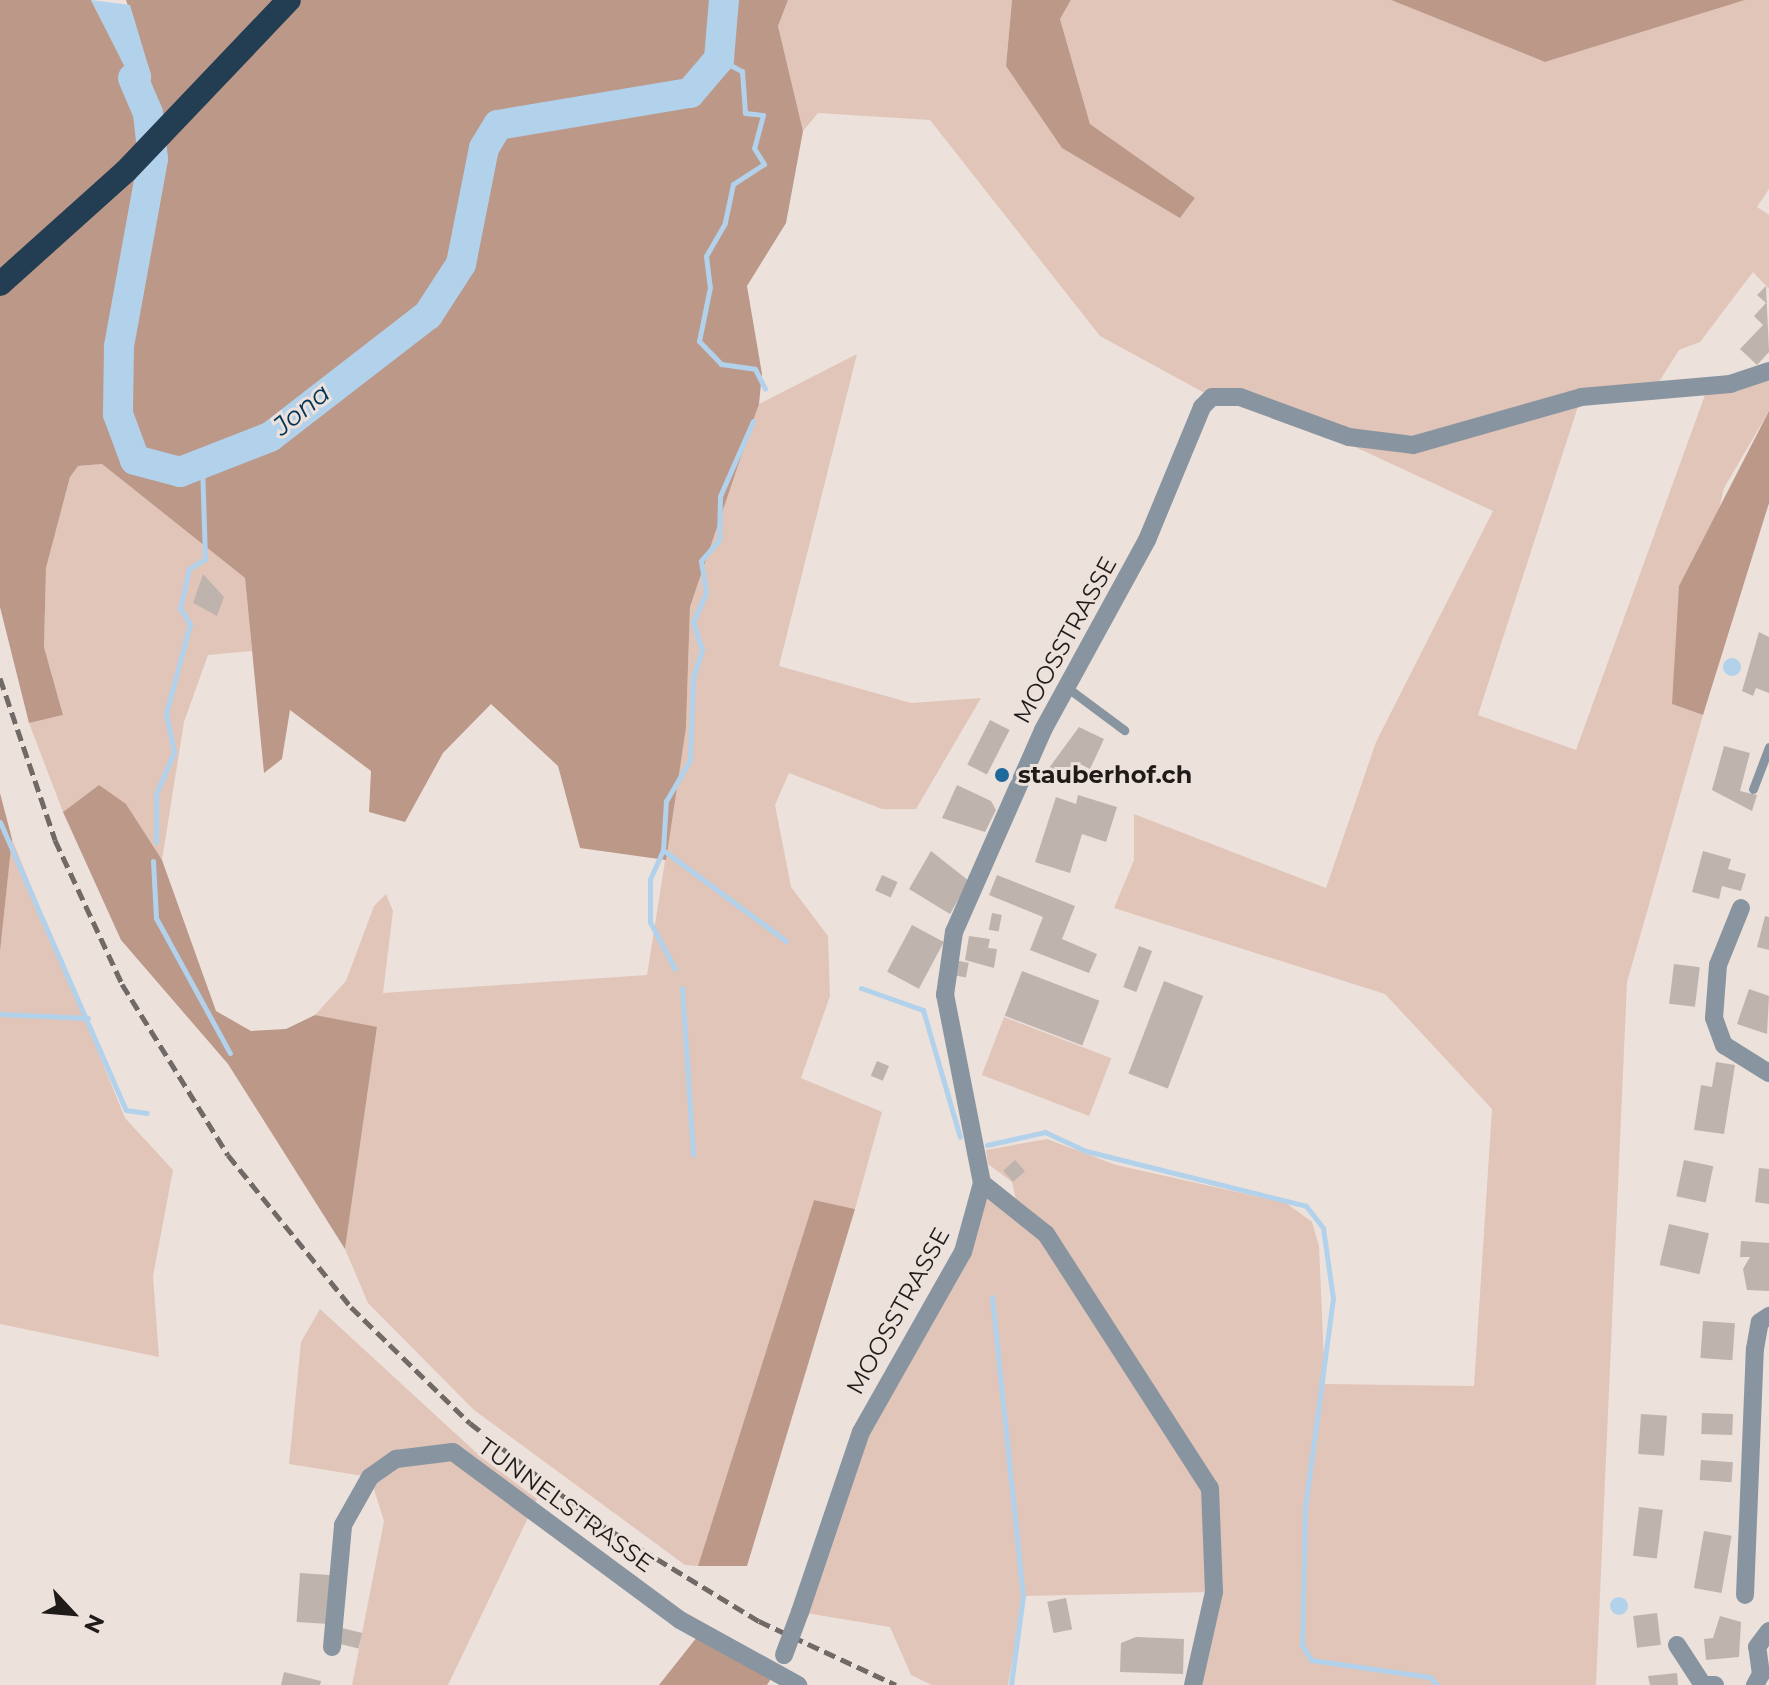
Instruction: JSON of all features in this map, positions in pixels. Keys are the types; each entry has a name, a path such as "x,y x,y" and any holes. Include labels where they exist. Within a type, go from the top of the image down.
{"highway":[{"path":"0,284 86,209 190,106 289,0"}],"street":[{"name":"MOOSSTRASSE","path":"774,1674 800,1612 861,1432 963,1252 982,1183 946,977 954,932 989,846 1065,686 1129,575 1212,397 1240,397 1349,437 1413,445 1581,397 1730,384 1769,371"},
{"path":"1741,908 1718,965 1714,1018 1724,1045 1769,1073"},
{"path":"982,1183 1046,1234 1210,1488 1214,1592 1193,1685"},
{"path":"1745,1595 1755,1349 1760,1322 1769,1316"},
{"name":"TUNNELSTRASSE","path":"332,1647 343,1525 370,1477 396,1459 453,1452 680,1620 798,1685"},
{"path":"1755,1685 1761,1674 1757,1647 1769,1631"},
{"path":"1677,1645 1703,1685 1715,1685"}],"lane":[{"path":"1065,686 1124,730"},
{"path":"1753,789 1769,747"}],"shaded area":[{"path":"0,0 91,0 148,111 151,75 126,0 788,0 778,26 803,131 786,223 747,286 762,374 759,404 690,607 686,728 666,860 580,848 558,766 491,704 443,753 405,822 369,812 371,771 290,710 282,759 264,773 245,578 102,464 78,466 70,477 46,568 44,647 63,715 29,723 0,607"},
{"path":"788,0 1012,0 1006,66 1180,218 1195,198 1090,124 1060,19 1071,0 1391,0 1545,62 1745,0 1769,0 1769,189 1757,207 1769,215 1769,289 1753,272 1700,342 1679,350 1657,385 1581,397 1478,715 1576,750 1709,384 1769,371 1769,411 1724,488 1672,704 1703,715 1627,982 1596,1685 1193,1685 1213,1592 1023,1596 1008,1685 932,1685 911,1675 890,1627 800,1612 861,1432 963,1252 982,1183 1017,1204 1012,1182 988,1164 986,1150 1047,1139 1116,1165 1286,1203 1312,1222 1319,1246 1325,1384 1474,1386 1492,1109 1385,994 1114,908 1134,860 1134,814 1326,888 1376,742 1493,511 1308,425 1212,397 1100,336 930,120 818,113 803,131 778,26"},
{"path":"1012,0 1071,0 1060,19 1090,124 1195,198 1180,218 1062,148 1006,66"},
{"path":"1391,0 1745,0 1545,62"},
{"path":"857,354 779,666 911,703 981,698 916,809 882,809 789,773 775,805 791,887 828,936 830,996 801,1078 882,1112 855,1209 814,1200 698,1566 685,1565 474,1410 368,1303 345,1249 377,1028 315,1015 346,981 374,906 386,894 393,911 383,993 647,975 686,728 690,607 759,404"},
{"path":"1769,411 1769,503 1703,715 1672,704 1679,586"},
{"path":"102,464 245,578 252,651 208,655 184,722 162,860 99,785 63,812 29,723 63,715 44,647 46,568 70,477 77,466"},
{"path":"99,785 126,804 162,860 216,1011 251,1031 286,1029 315,1015 377,1027 345,1249 228,1064 121,940 63,812"},
{"path":"0,793 12,839 0,952"},
{"path":"12,839 125,1118 173,1170 153,1276 159,1357 0,1324 0,952"},
{"path":"1004,1017 1111,1058 1089,1116 982,1075"},
{"path":"814,1200 855,1209 747,1566 698,1566"},
{"path":"320,1309 481,1457 537,1499 448,1685 352,1685 384,1521 370,1477 289,1464 301,1342"},
{"path":"701,1632 774,1674 767,1685 659,1685"}],"water":[{"path":"91,0 130,5 151,75 148,113"},
{"path":"1732,658 1741,667 1732,676 1723,667"},
{"path":"1619,1597 1628,1606 1619,1615 1610,1606"}],"building":[{"path":"1766,286 1769,352 1757,365 1740,349 1763,325 1754,316 1766,303 1757,295"},
{"path":"203,574 224,597 217,616 193,603"},
{"path":"1759,632 1769,637 1769,693 1756,688 1753,696 1742,691"},
{"path":"990,720 1010,730 987,775 967,765"},
{"path":"1079,727 1104,739 1090,769 1076,762 1069,776 1049,768"},
{"path":"1724,746 1750,753 1740,791 1757,795 1752,811 1712,790"},
{"path":"957,785 991,801 996,810 985,832 942,818"},
{"path":"1078,795 1117,807 1106,842 1082,834 1070,873 1035,862 1056,797 1076,804"},
{"path":"931,851 969,881 950,914 909,889"},
{"path":"1703,851 1731,859 1728,869 1746,874 1741,891 1722,886 1719,899 1692,892"},
{"path":"882,875 898,882 891,897 875,891"},
{"path":"997,875 1075,906 1062,939 1097,954 1089,973 1030,950 1043,917 989,895"},
{"path":"992,913 1002,915 999,932 989,930"},
{"path":"1765,916 1769,917 1769,950 1757,947"},
{"path":"912,925 944,942 919,989 887,972"},
{"path":"969,936 990,939 988,948 997,949 994,968 965,960"},
{"path":"1139,946 1152,951 1136,992 1123,987"},
{"path":"954,960 969,963 966,978 951,975"},
{"path":"1674,964 1700,967 1695,1007 1669,1004"},
{"path":"1022,971 1099,1001 1082,1046 1005,1016"},
{"path":"1164,981 1203,996 1168,1088 1129,1073"},
{"path":"1749,989 1769,996 1767,1034 1737,1024"},
{"path":"877,1061 889,1066 883,1081 871,1076"},
{"path":"1716,1062 1735,1065 1724,1134 1694,1130 1701,1085 1712,1087"},
{"path":"1015,1160 1025,1171 1013,1182 1003,1171"},
{"path":"1684,1160 1713,1166 1706,1202 1676,1196"},
{"path":"1759,1168 1769,1169 1769,1204 1755,1202"},
{"path":"1669,1224 1709,1233 1700,1274 1660,1265"},
{"path":"1741,1241 1769,1243 1769,1291 1747,1290 1743,1269 1750,1257 1740,1257"},
{"path":"1703,1321 1735,1323 1732,1360 1700,1358"},
{"path":"1702,1413 1733,1414 1732,1435 1701,1434"},
{"path":"1641,1414 1667,1416 1664,1456 1638,1454"},
{"path":"1701,1460 1733,1462 1732,1482 1700,1480"},
{"path":"1639,1507 1663,1510 1657,1559 1633,1556"},
{"path":"1704,1531 1732,1536 1722,1593 1694,1588"},
{"path":"300,1573 332,1575 329,1624 297,1622"},
{"path":"1066,1598 1072,1629 1053,1633 1047,1602"},
{"path":"1657,1613 1661,1645 1637,1648 1633,1616"},
{"path":"1720,1616 1741,1622 1739,1657 1706,1660 1704,1639 1713,1638"},
{"path":"342,1628 362,1633 359,1649 338,1644"},
{"path":"1136,1637 1184,1639 1183,1674 1120,1672 1121,1643"},
{"path":"284,1672 321,1681 320,1685 281,1685"},
{"path":"1677,1673 1678,1685 1650,1685 1648,1676"}],"waterway":[{"name":"Jona","path":"133,78 148,113 153,159 119,347 118,414 135,460 180,472 270,437 428,315 461,264 484,148 498,125 690,93 719,59 724,0"},
{"path":"719,59 742,71 745,113 763,115 754,148 764,164 733,184 725,223 706,256 710,287 699,341 721,364 755,369 765,389"},
{"path":"753,421 720,496 719,540 701,561 706,593 693,622 702,650 693,678 690,760 666,801 663,850 786,941"},
{"path":"156,842 156,794 174,752 166,714 190,624 180,608 189,569 205,559 202,464"},
{"path":"0,822 126,1110 147,1113"},
{"path":"663,850 650,879 650,922 675,969"},
{"path":"153,861 156,918 230,1053"},
{"path":"682,988 693,1155"},
{"path":"861,988 923,1010 960,1137"},
{"path":"0,1014 88,1018"},
{"path":"987,1145 1045,1132 1086,1151 1306,1206 1323,1228 1333,1298 1305,1507 1302,1645 1311,1660 1430,1677 1437,1685"},
{"path":"992,1297 1023,1596 1011,1685"}],"railway":[{"path":"0,678 55,840 122,984 228,1155 351,1307 470,1423 595,1521 759,1621 896,1685"}],"place":[{"name":"stauberhof.ch","path":"1002,775"}]}
